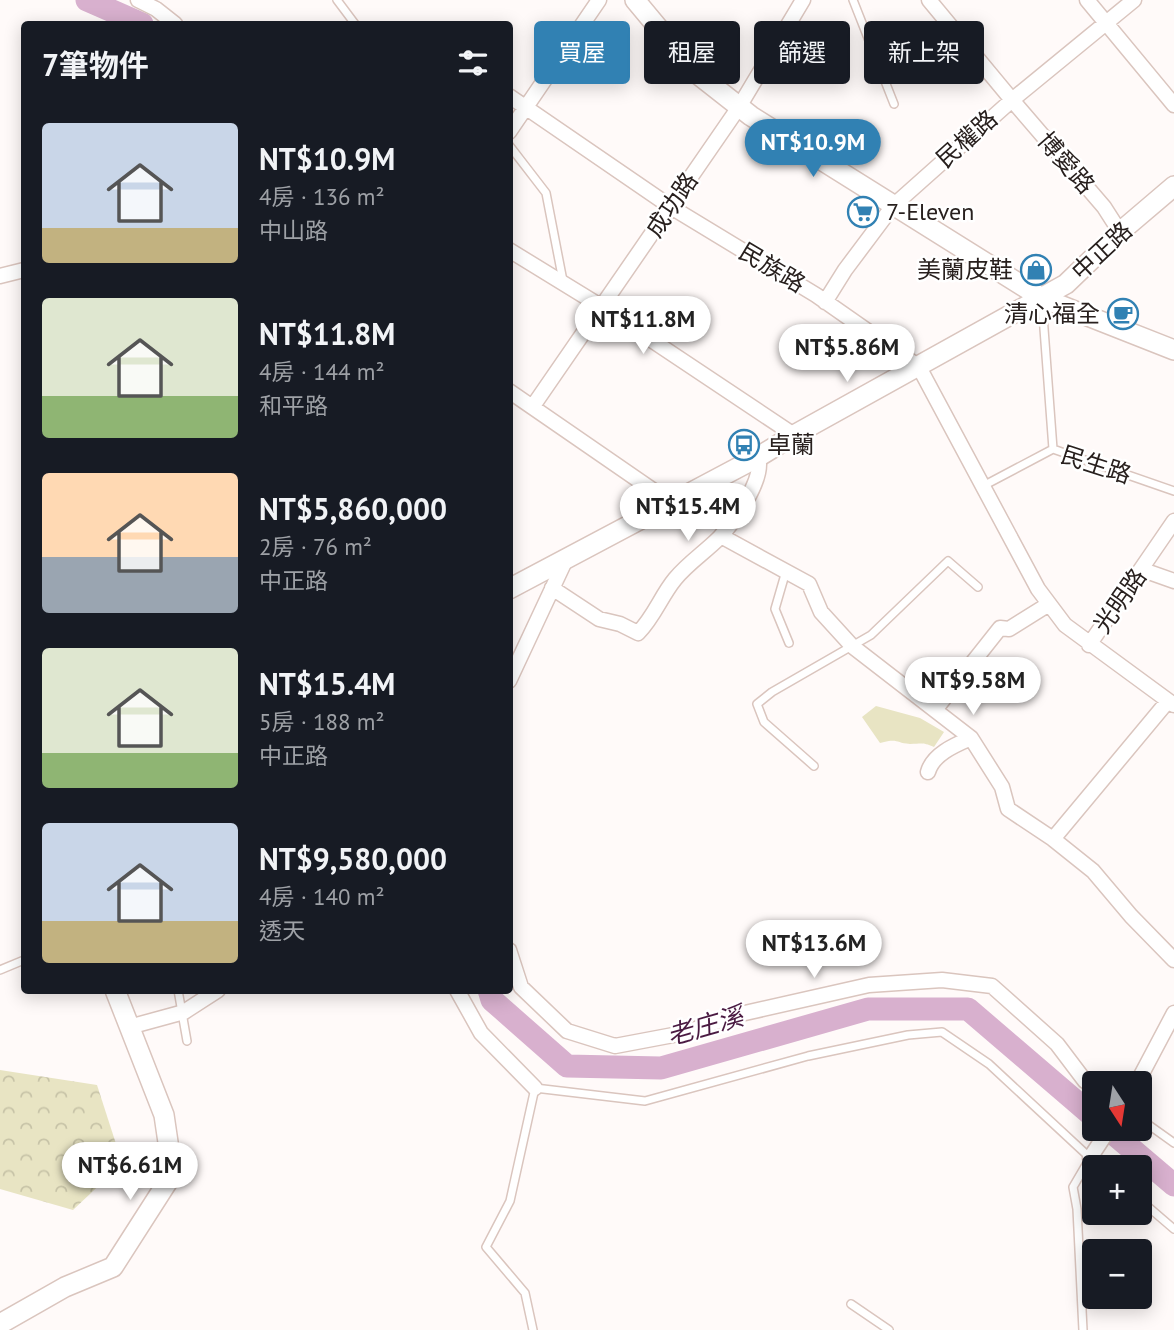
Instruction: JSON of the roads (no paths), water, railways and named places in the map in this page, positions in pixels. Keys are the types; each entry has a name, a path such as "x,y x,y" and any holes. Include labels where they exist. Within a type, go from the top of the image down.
{"street":[{"path":"138,0 171,21"},
{"path":"513,126 599,0"},
{"path":"635,0 695,72 739,107 1042,298 1174,350"},
{"name":"成功路","path":"533,406 739,107 803,0"},
{"name":"博愛路","path":"929,0 1104,207 1120,232"},
{"path":"1087,0 1174,105"},
{"name":"民權路","path":"825,302 845,270 893,206 1012,100 1134,0"},
{"name":"民族路","path":"513,99 671,206 825,302 919,367 1038,589 1049,604 1065,625 1089,645 1171,703"},
{"name":"中正路","path":"513,587 758,457 1066,284 1120,232 1174,186"},
{"path":"513,252 602,307 794,435"},
{"path":"0,276 21,271"},
{"path":"513,394 670,502"},
{"path":"552,588 599,619 620,624 638,633 649,621 675,579 721,536 757,481 761,464 758,457"},
{"name":"光明路","path":"1089,645 1143,570 1174,521"},
{"path":"721,536 809,584 821,612 852,646 971,738 1002,787 1008,809 1053,839 1093,871 1131,916 1174,960"},
{"path":"513,672 566,559"},
{"path":"1143,570 1174,581"},
{"path":"934,710 1000,628 1009,629 1049,604"},
{"path":"1053,839 1171,703"},
{"path":"928,772 930,765 952,746 971,738"},
{"path":"513,962 521,987 567,1031 615,1046 684,1033 736,1015 869,985 942,980 992,986 1057,1044 1082,1077"},
{"path":"0,1324 65,1287 113,1267 170,1178 164,1115 117,994"},
{"path":"129,1027 184,1012 212,994"},
{"path":"460,997 481,1033 535,1088"},
{"path":"1143,1071 1174,1013"}],"lane":[{"path":"337,0 353,21"},
{"path":"853,0 894,104"},
{"path":"513,150 546,193 564,284"},
{"path":"1042,298 1053,449"},
{"name":"民生路","path":"983,486 1053,449 1174,491"},
{"path":"814,766 764,722 757,704 772,692 871,635 948,561 978,587"},
{"path":"786,571 775,609 789,643"},
{"path":"0,970 21,961"},
{"path":"179,994 187,1041"},
{"path":"533,1330 525,1293 486,1247 510,1201 535,1088 645,1101 808,1056 908,1035 942,1031 989,1064 1086,1155"},
{"path":"1152,1127 1174,1143"},
{"path":"1082,1177 1073,1187 1077,1209 1083,1330"},
{"path":"1152,1210 1174,1229"},
{"path":"851,1304 889,1330"}],"waterway":[{"name":"老庄溪","path":"87,0 135,21"},
{"name":"老庄溪","path":"490,994 492,1000 567,1066 661,1068 868,1009 968,1009 1082,1107"},
{"name":"老庄溪","path":"1122,1141 1174,1185"}],"place":[{"name":"7-Eleven","path":"863,212"},
{"name":"美蘭皮鞋","path":"1036,270"},
{"name":"清心福全","path":"1123,314"},
{"name":"卓蘭","path":"744,445"}]}
